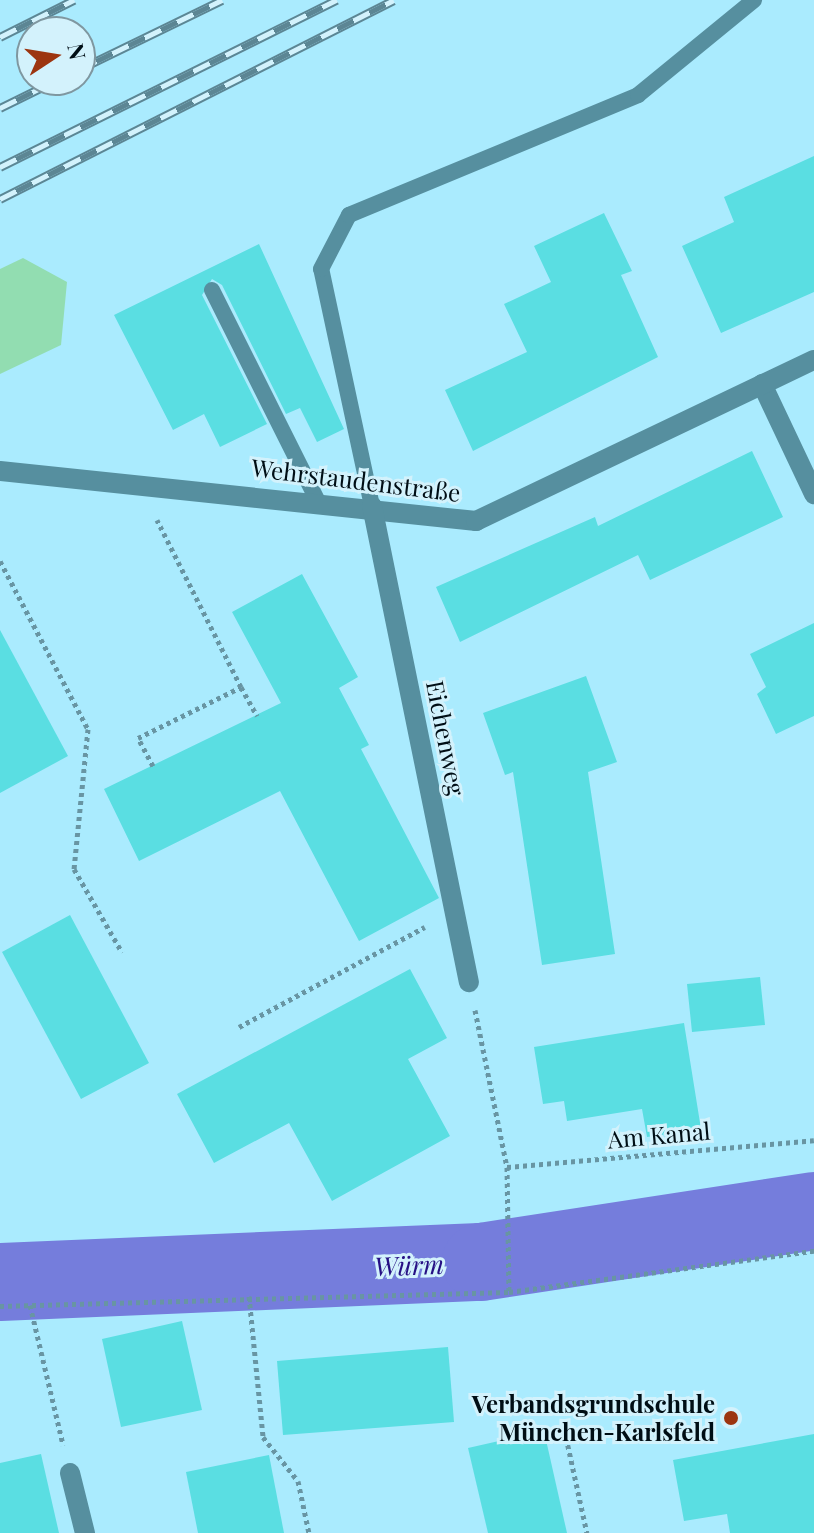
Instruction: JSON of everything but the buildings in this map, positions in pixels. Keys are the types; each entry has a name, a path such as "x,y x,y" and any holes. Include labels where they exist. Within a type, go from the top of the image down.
{"street":[{"name":"Wehrstaudenstraße","path":"0,471 317,500 476,521 814,360"},
{"path":"762,384 814,494"},
{"name":"Eichenweg","path":"372,506 469,982"},
{"path":"70,1473 85,1533"}],"lane":[{"path":"372,506 321,269 349,215 638,95 754,0"},
{"path":"212,290 317,500"}],"path":[{"path":"138,484 257,716"},
{"path":"0,561 88,729 74,869 122,952"},
{"path":"153,766 138,738 241,687"},
{"path":"239,1027 455,911"},
{"path":"469,982 507,1167 512,1239 509,1292"},
{"name":"Am Kanal","path":"507,1167 814,1140"},
{"path":"0,1306 249,1296 509,1292 814,1251"},
{"path":"249,1296 263,1437 298,1481 309,1533"},
{"path":"30,1305 70,1473"},
{"path":"566,1437 587,1533"}],"green space":[{"path":"23,258 67,282 61,345 0,374 0,269"}],"waterway":[{"name":"Würm","path":"0,1282 481,1262 814,1211"}],"railway":[{"path":"0,37 74,0"},
{"path":"96,61 222,0"},
{"path":"0,167 337,0"},
{"path":"0,199 394,0"},
{"path":"0,108 24,96"}],"place":[{"name":"Verbandsgrundschule München-Karlsfeld","path":"731,1418"}]}
